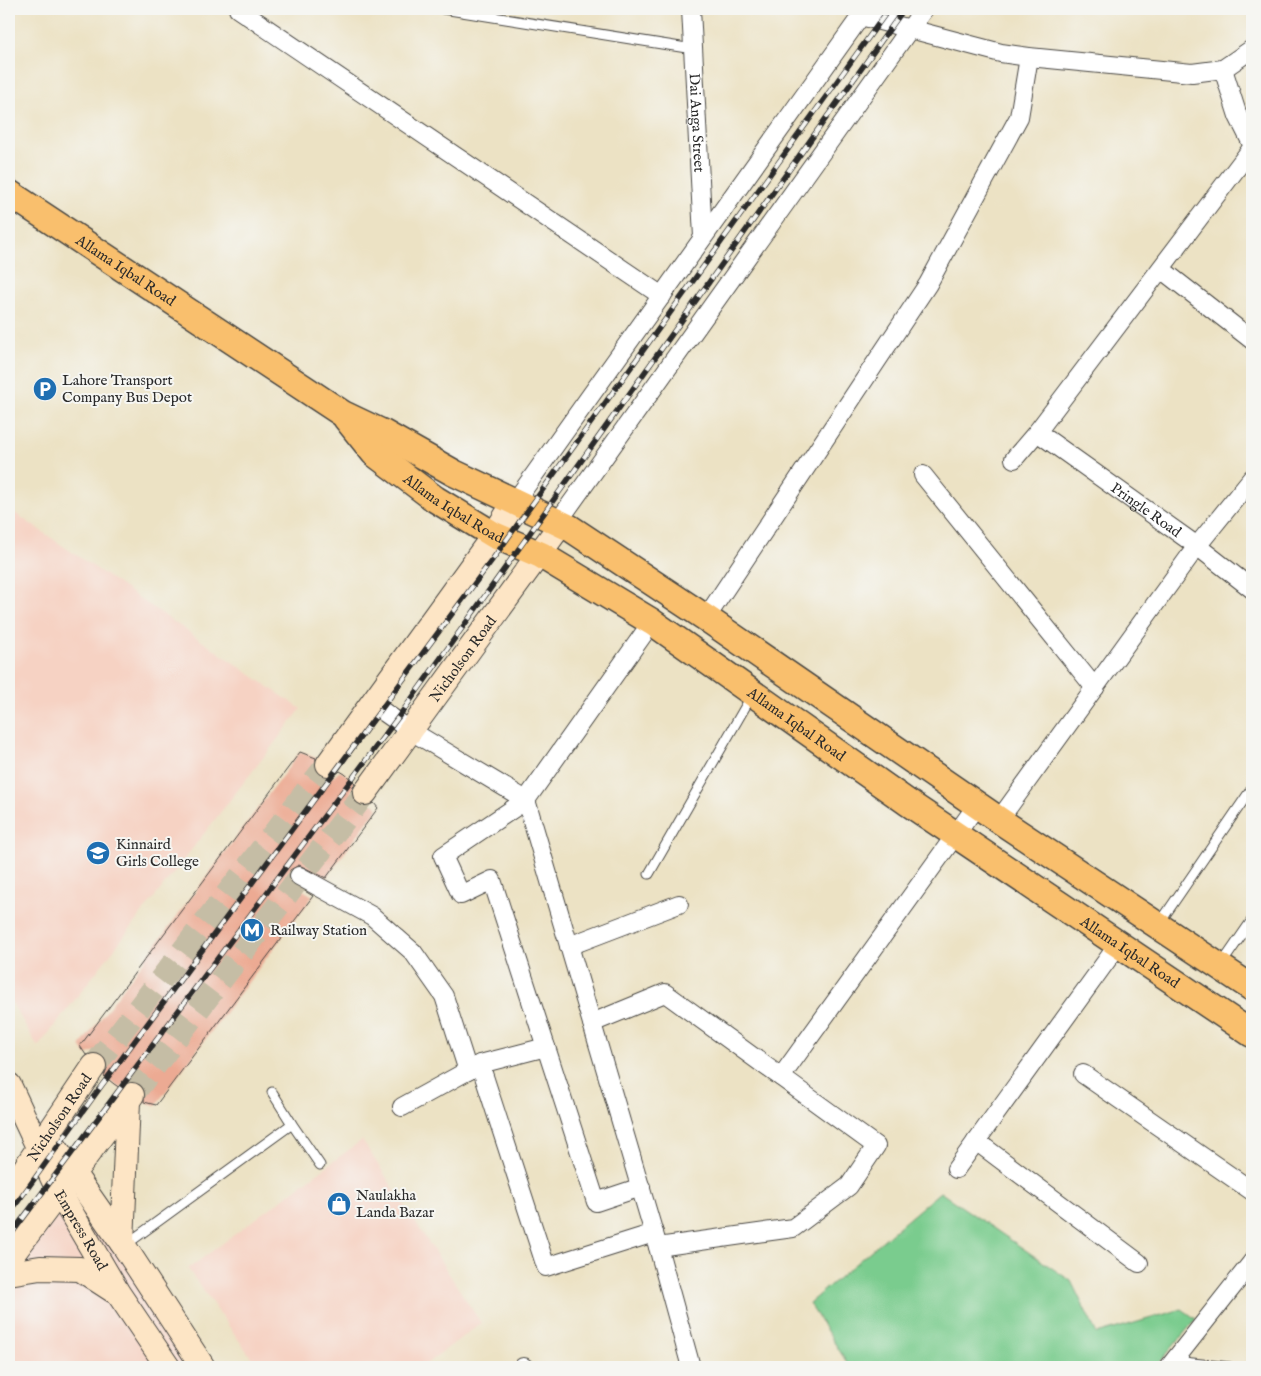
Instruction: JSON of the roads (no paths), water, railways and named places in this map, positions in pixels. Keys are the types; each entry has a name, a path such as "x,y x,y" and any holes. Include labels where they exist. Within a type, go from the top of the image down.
{"main road":[{"name":"Allama Iqbal Road","path":"9,193 343,414 514,503 562,524 706,618 999,820 1252,988"},
{"name":"Allama Iqbal Road","path":"343,414 374,453 435,498 494,536 541,555 652,622 955,835 1252,1034"},
{"path":"328,764 494,536 514,503"},
{"name":"Nicholson Road","path":"365,793 562,524"},
{"name":"Nicholson Road","path":"9,1192 94,1066"},
{"name":"Empress Road","path":"9,1085 42,1142 59,1192 118,1293 168,1367"},
{"path":"9,1259 130,1098 123,1245"},
{"name":"Empress Road","path":"42,1142 74,1172 203,1367"},
{"path":"9,1273 40,1268 80,1269 118,1293"}],"street":[{"path":"238,9 662,296"},
{"name":"Dai Anga Street","path":"691,9 703,237"},
{"path":"562,524 565,512 924,9"},
{"path":"514,503 862,12 909,29 1001,53 1192,73 1222,69 1252,49"},
{"path":"706,618 928,284 1019,117 1029,57"},
{"path":"1014,459 1037,432 1161,270 1252,146 1245,114 1222,69"},
{"path":"1161,270 1252,340"},
{"name":"Pringle Road","path":"1037,432 1197,546 1252,590"},
{"path":"923,475 1094,688"},
{"path":"999,820 1197,546 1252,478"},
{"path":"641,1187 596,1202 492,880 461,895 443,856 526,800 652,622"},
{"path":"371,704 411,731 526,800 641,1187 691,1367"},
{"path":"782,1077 978,805"},
{"path":"299,876 372,916 413,952 444,996 474,1068 546,1268 656,1240 793,1228 849,1186 876,1146 665,993 592,1023"},
{"path":"570,946 679,904"},
{"path":"956,1169 1118,945"},
{"path":"402,1107 474,1068 546,1047"},
{"path":"1083,1074 1252,1191"},
{"path":"976,1142 1138,1262"},
{"path":"1171,1364 1252,1262"}],"lane":[{"path":"442,9 693,49"},
{"path":"650,874 754,692"},
{"path":"1158,926 1252,788"},
{"path":"1220,966 1252,920"},
{"path":"272,1092 320,1164"},
{"path":"123,1245 292,1124"},
{"path":"1171,1364 1230,1367"}],"tunnel":[{"path":"94,1066 328,764"},
{"path":"132,1095 365,793"}],"railway":[{"path":"9,1214 102,1085 492,560 889,9"},
{"path":"9,1237 405,708 904,9"}],"place":[{"name":"Lahore Transport Company Bus Depot","path":"45,389"},
{"name":"Kinnaird Girls College","path":"98,853"},
{"name":"Railway Station","path":"252,930"},
{"name":"Naulakha Landa Bazar","path":"339,1204"}]}
